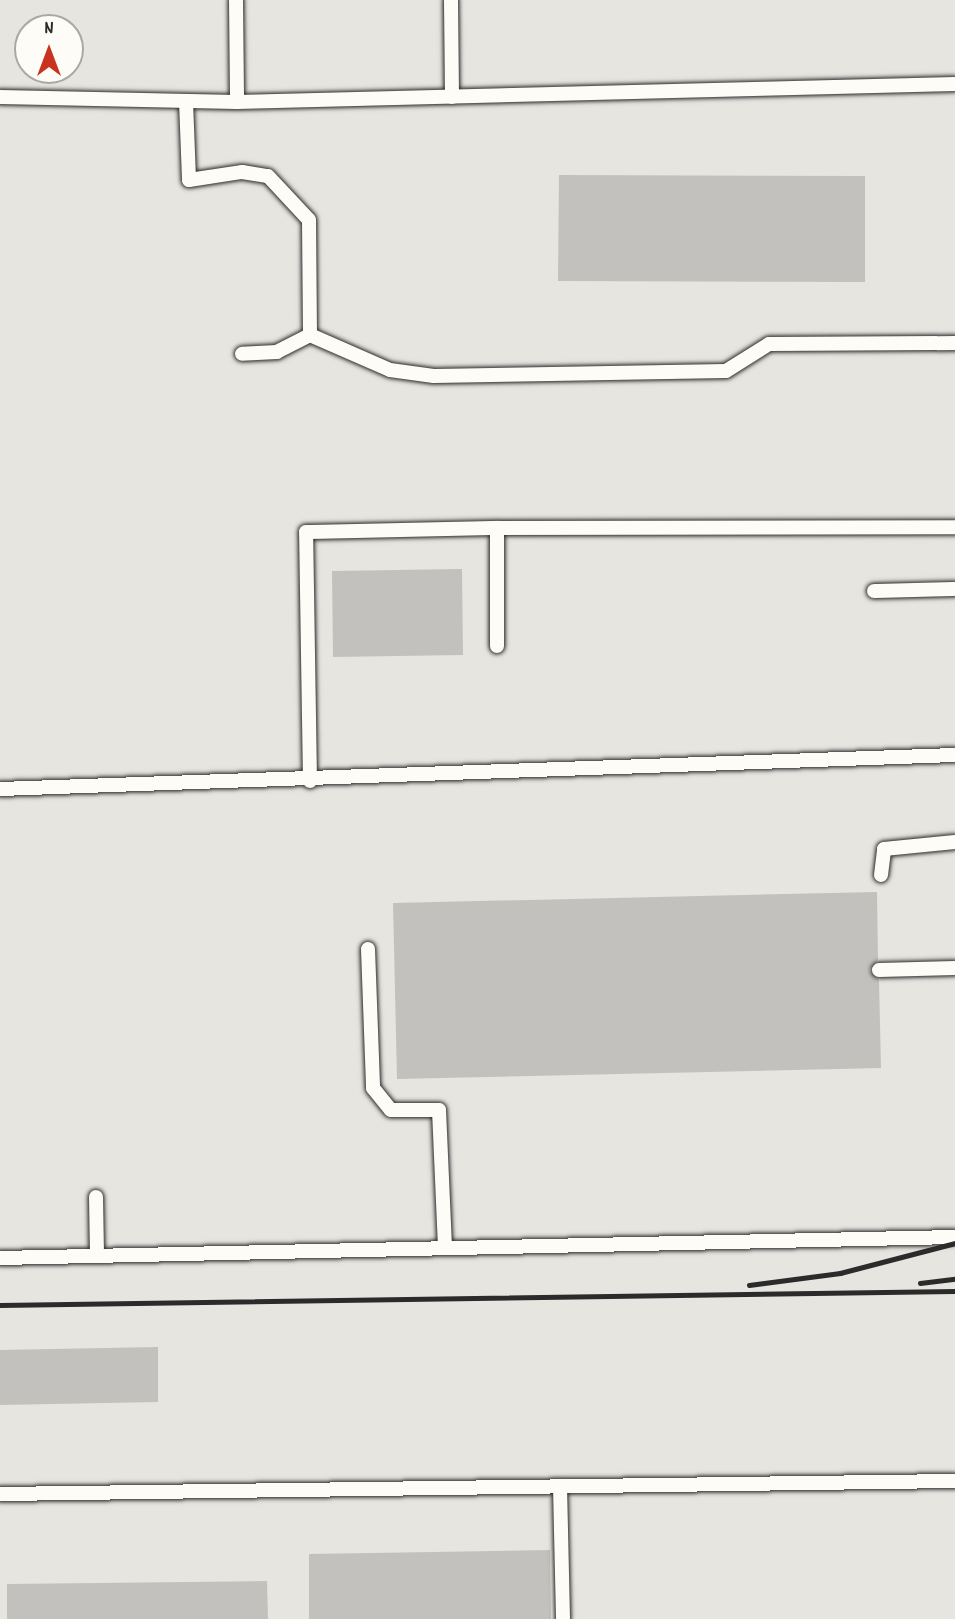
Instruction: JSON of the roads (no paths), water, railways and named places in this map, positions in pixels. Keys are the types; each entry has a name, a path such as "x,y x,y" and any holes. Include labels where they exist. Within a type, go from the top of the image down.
{"lane":[{"path":"236,0 237,102"},
{"path":"451,0 452,97"},
{"path":"0,97 237,102 955,84"},
{"path":"186,101 189,180 242,172 268,176 309,220 310,335"},
{"path":"310,335 390,370 434,376 726,371 769,344 955,343"},
{"path":"242,354 277,352 310,335"},
{"path":"310,781 306,532 497,528 955,527"},
{"path":"497,528 497,646"},
{"path":"874,591 955,589"},
{"path":"0,789 310,781 955,755"},
{"path":"881,875 884,849 955,842"},
{"path":"368,949 373,1088 391,1110 439,1110 444,1248"},
{"path":"879,970 955,968"},
{"path":"96,1197 97,1256"},
{"path":"0,1258 955,1237"},
{"path":"0,1494 955,1481"},
{"path":"560,1486 563,1619"}],"railway":[{"path":"749,1285 840,1273 955,1243"},
{"path":"920,1283 955,1279"},
{"path":"0,1305 955,1291"}]}
